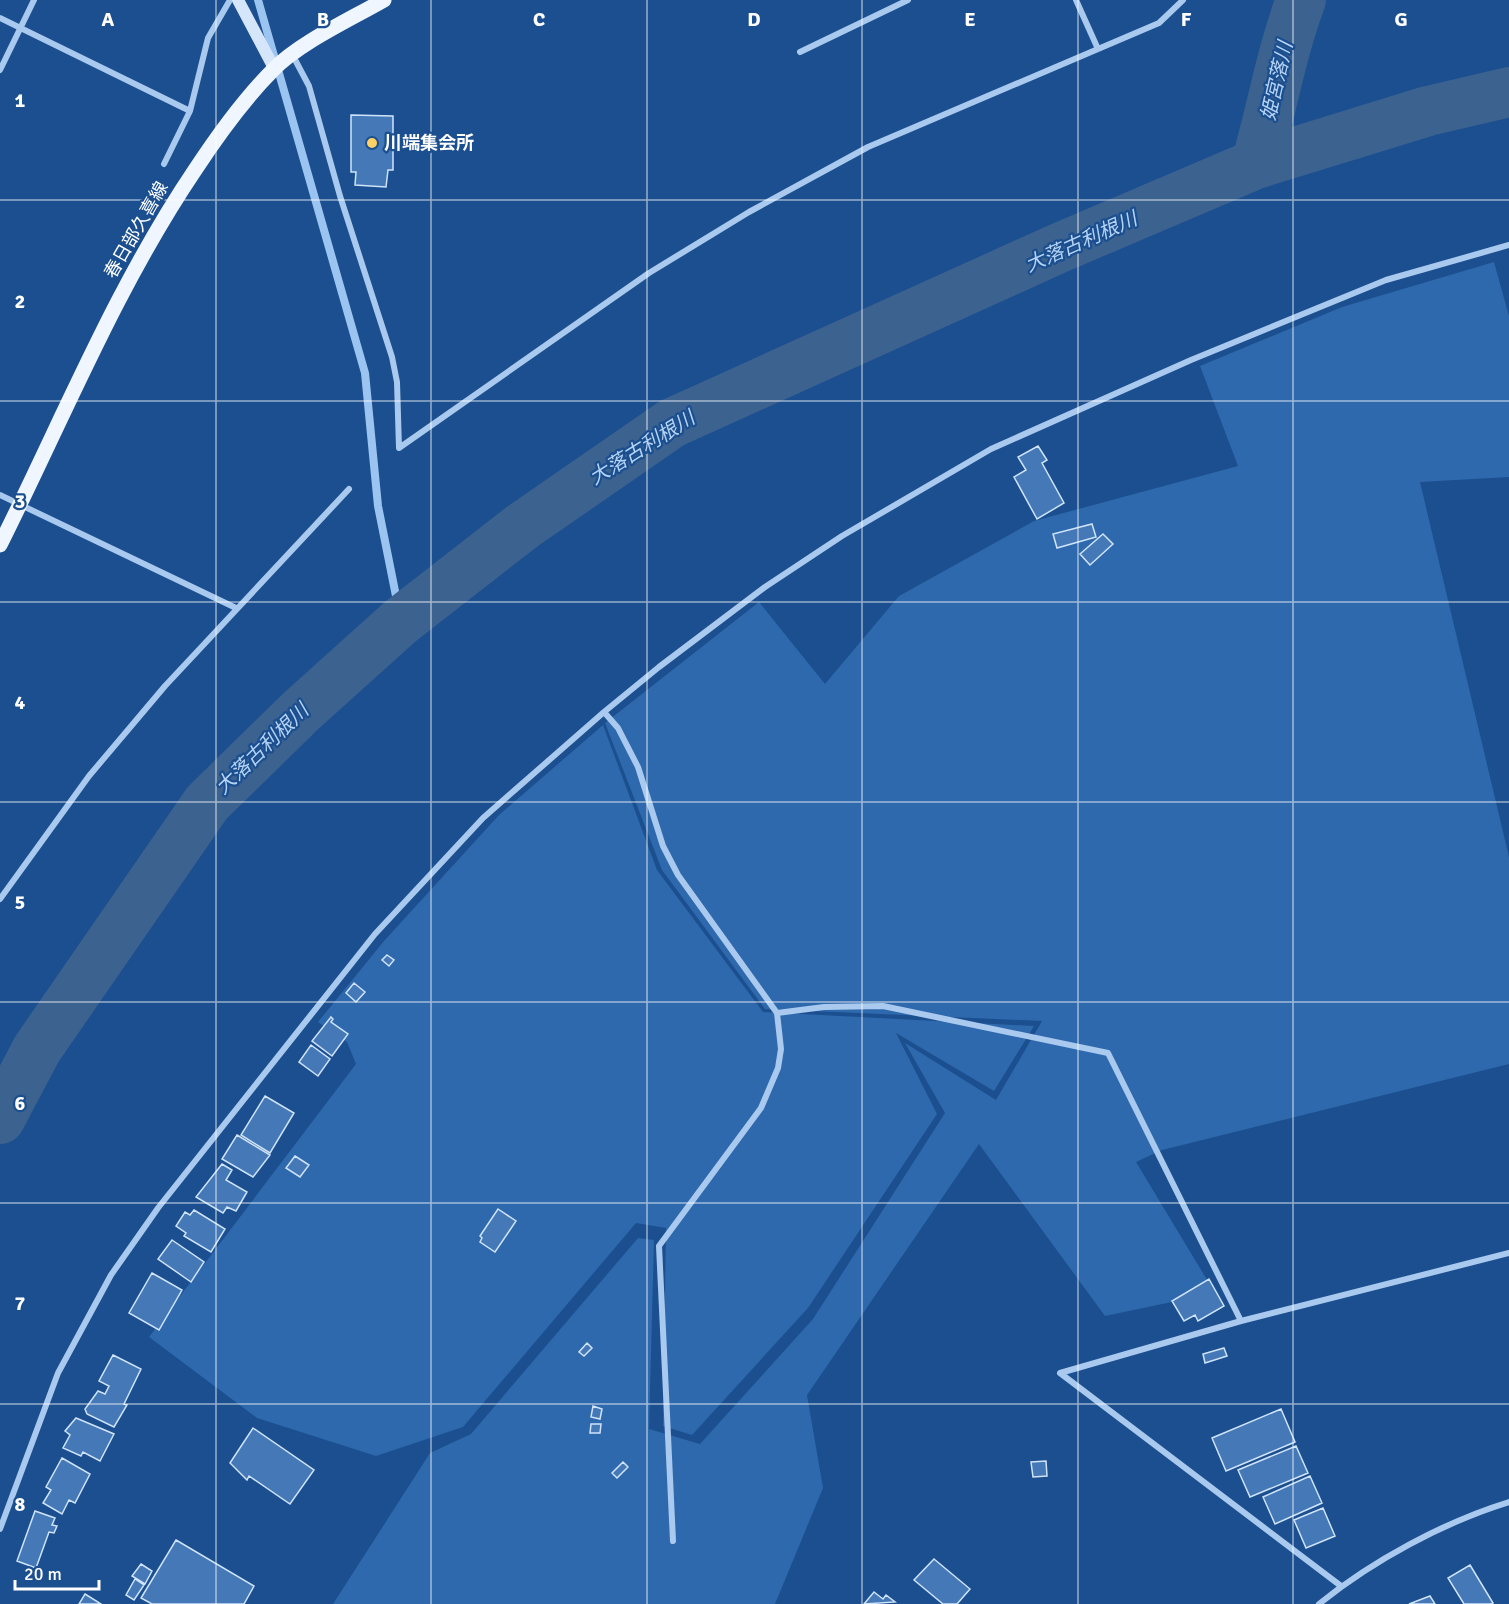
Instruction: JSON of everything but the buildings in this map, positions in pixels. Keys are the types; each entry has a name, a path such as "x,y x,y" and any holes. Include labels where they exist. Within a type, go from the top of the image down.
{"main road":[{"path":"238,0 274,68"},
{"name":"春日部久喜線","path":"0,545 96,343 160,224 238,109 274,68 292,54 384,0"}],"street":[{"path":"0,70 34,0"},
{"path":"164,164 190,111 208,38 230,0"},
{"path":"800,52 908,0"},
{"path":"1076,0 1098,50"},
{"path":"292,54 309,86 340,196 392,357 397,382 399,448 649,273 749,212 868,147 1160,23 1183,0"},
{"path":"0,18 190,111"},
{"path":"0,1530 58,1373 111,1275 158,1208 375,934 483,818 604,712 659,667 765,587 842,536 991,449 1191,360 1386,280 1509,245"},
{"path":"0,899 89,776 236,608 349,489"},
{"path":"0,495 236,608"},
{"path":"604,712 618,728 638,767 663,846 678,875 777,1013 781,1049 770,1091 749,1127 659,1246 673,1541"},
{"path":"777,1013 824,1007 883,1006 1108,1053 1241,1321"},
{"path":"1341,1587 1060,1373 1241,1321 1509,1253"},
{"path":"1320,1604 1341,1587 1420,1539 1508,1504"}],"shaded area":[{"path":"1494,262 1509,316 1509,477 1420,482 1509,857 1509,1064 1162,1150 1136,1162 1215,1293 1105,1316 979,1144 807,1395 823,1488 775,1604 333,1604 430,1453 471,1434 638,1238 654,1240 649,1429 700,1444 813,1319 945,1113 905,1043 996,1100 1042,1021 765,1009 662,870 605,723 759,602 825,684 899,596 1034,521 1238,466 1200,366 1342,307"},
{"path":"603,725 657,870 763,1012 1034,1026 994,1091 896,1033 937,1114 808,1308 692,1435 663,1426 666,1228 636,1223 463,1427 376,1456 257,1418 149,1337 356,1064 347,1042 318,1022 384,941 499,815"}],"waterway":[{"path":"258,0 365,373 378,506 401,621"},
{"name":"姫宮落川","path":"1256,164 1288,40 1301,0"},
{"name":"大落古利根川","path":"0,1119 37,1049 207,803 301,711 401,621 523,526 672,423 1059,248 1256,164 1428,111 1509,92"}],"place":[{"name":"川端集会所","path":"372,143"}]}
